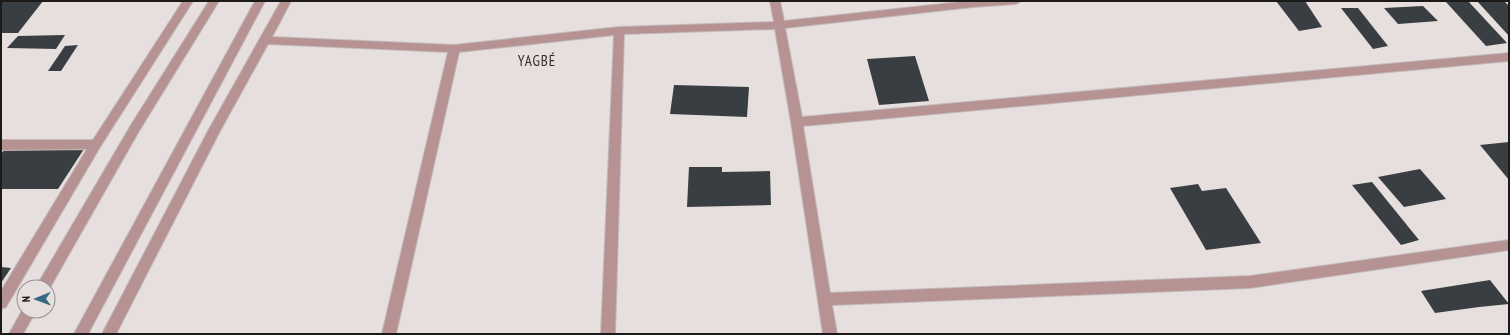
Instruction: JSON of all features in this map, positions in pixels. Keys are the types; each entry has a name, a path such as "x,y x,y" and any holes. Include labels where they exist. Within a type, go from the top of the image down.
{"street":[{"path":"1,303 96,144 188,1"},
{"path":"48,279 135,128 214,1"},
{"path":"81,334 260,1"},
{"path":"109,334 214,131 286,1"},
{"path":"775,1 830,334"},
{"path":"264,40 454,49 619,31 779,25 973,2 1016,1"},
{"path":"608,334 619,31"},
{"path":"389,334 454,49"},
{"path":"796,122 1509,57"},
{"path":"1,145 96,144"},
{"path":"824,299 1250,282 1509,245"},
{"path":"16,334 24,319"}],"building":[{"path":"3,1 43,1 18,33 1,33 1,3"},
{"path":"1276,1 1305,1 1322,27 1299,31"},
{"path":"1468,1 1507,43 1486,46 1446,2"},
{"path":"1477,1 1504,1 1509,6 1509,36"},
{"path":"1423,6 1438,21 1398,24 1384,8"},
{"path":"1341,8 1358,8 1388,46 1373,49"},
{"path":"65,35 56,49 7,48 18,36"},
{"path":"78,45 61,71 48,71 65,46"},
{"path":"915,56 929,101 879,105 867,59"},
{"path":"674,85 749,87 747,117 670,114"},
{"path":"1509,142 1509,180 1480,145"},
{"path":"5,149 84,149 58,189 1,189 1,154"},
{"path":"689,167 722,167 722,172 770,171 771,205 687,207"},
{"path":"1420,169 1446,199 1404,207 1378,177"},
{"path":"1372,182 1419,240 1401,245 1352,185"},
{"path":"1198,184 1202,191 1226,188 1261,243 1206,250 1170,188"},
{"path":"1,267 11,268 1,283"},
{"path":"1490,280 1509,304 1435,313 1421,291"}],"district":[{"name":"YAGBÉ","path":"537,61"}]}
